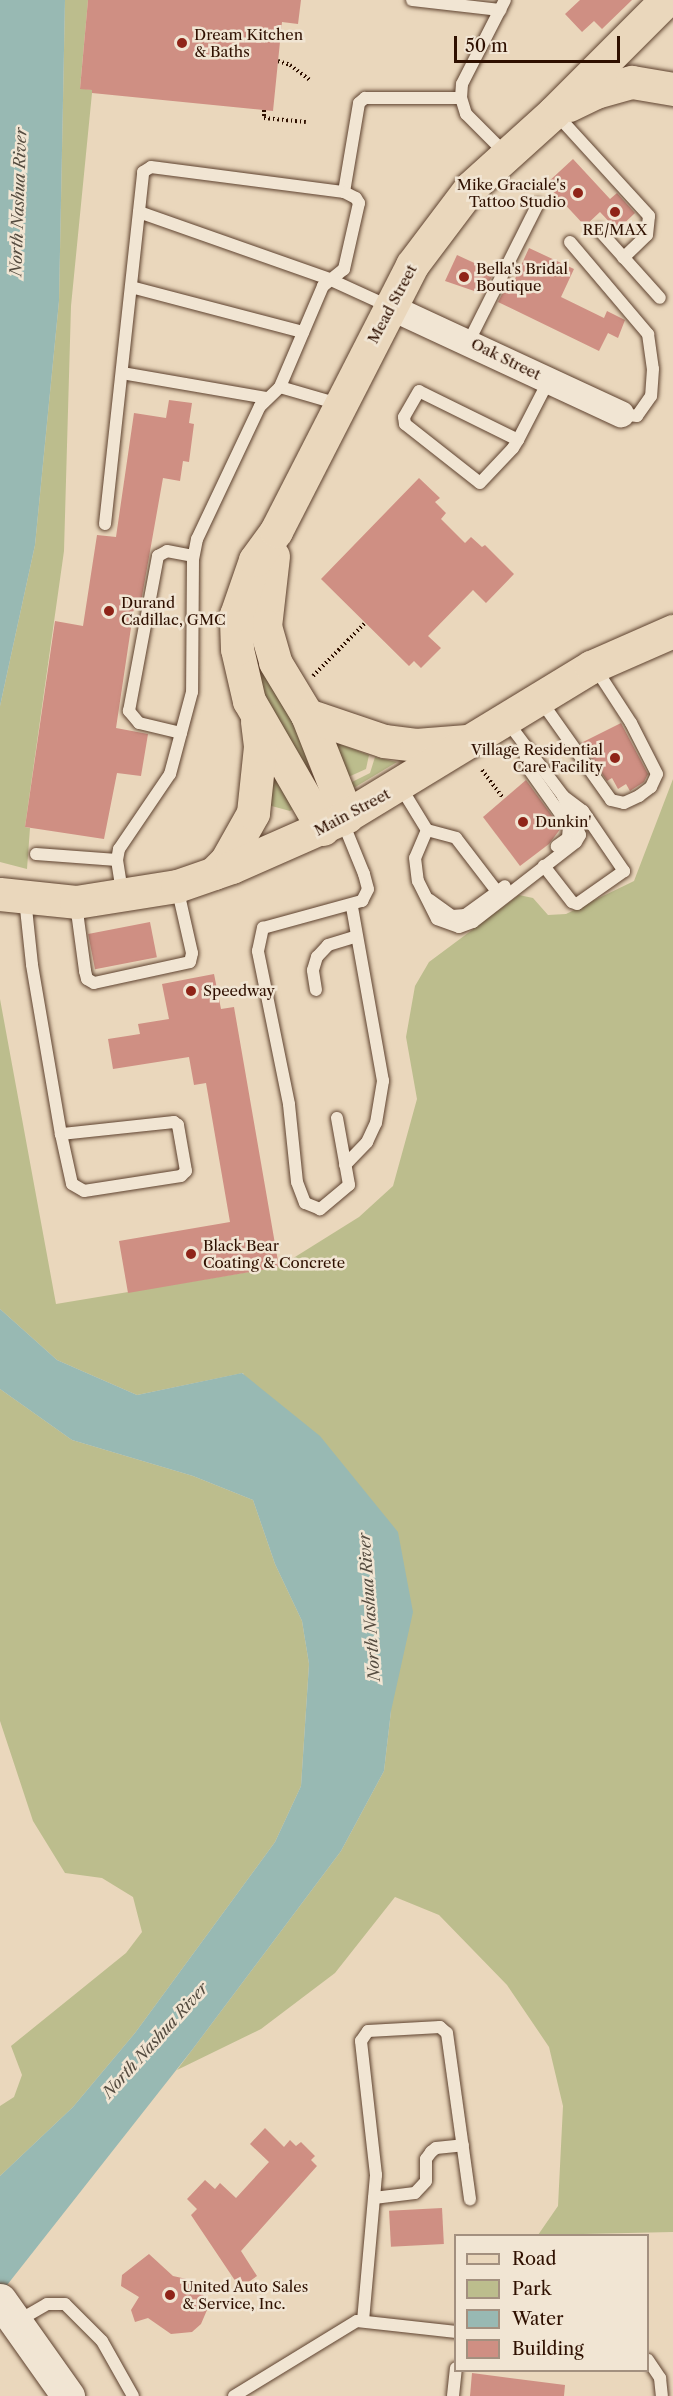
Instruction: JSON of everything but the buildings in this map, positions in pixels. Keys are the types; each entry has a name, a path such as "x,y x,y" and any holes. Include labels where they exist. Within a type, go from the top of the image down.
{"main road":[{"path":"554,112 666,0"},
{"path":"554,112 596,92 632,82 673,89"},
{"name":"Mead Street","path":"337,822 256,716 243,680 237,615 255,560 276,531 412,265 448,213 505,153 554,112"},
{"name":"Mead Street","path":"276,531 265,626 275,662 305,700 337,822"},
{"name":"Main Street","path":"12,896 76,902 177,886 214,873 337,822 400,786 478,754 506,720 594,665 673,631"},
{"path":"305,700 384,741 435,745 478,754"},
{"path":"214,873 226,861 253,813 260,746 256,716"},
{"path":"8,2311 68,2396"}],"street":[{"name":"Oak Street","path":"390,307 469,341 621,414"}],"lane":[{"path":"412,0 502,5 462,84 460,98 466,114 505,153"},
{"path":"344,192 359,103 373,96 460,98"},
{"path":"554,112 648,216 647,235 623,258"},
{"path":"105,524 143,172 151,167 344,192 357,198 359,203 344,269 323,286 280,387 266,398 197,539 193,556 193,679 182,732 170,774 124,837 117,860 122,895"},
{"path":"469,341 538,204"},
{"path":"138,212 329,279 390,307"},
{"path":"599,230 660,298"},
{"path":"570,242 648,334 653,369 651,396 637,416 621,414"},
{"path":"131,287 303,332"},
{"path":"122,373 266,398"},
{"path":"518,440 419,391 404,417 405,424 480,483 518,440 549,380"},
{"path":"280,387 340,405"},
{"path":"182,732 139,723 129,711 158,556 167,550 193,556"},
{"path":"540,699 611,800 624,804 639,796 651,788 657,774 631,723 594,665"},
{"path":"506,720 524,748 563,796 583,811 624,871 580,903 572,902 544,866"},
{"path":"499,895 570,834 566,821 528,768 524,748"},
{"path":"400,786 427,830 456,838 499,895"},
{"path":"427,830 415,858 418,881 436,907 452,916 465,915 544,866 579,839 563,796"},
{"path":"337,822 368,889 362,901 352,907 263,928 258,951 289,1104 297,1182 305,1203 320,1209 336,1199 349,1185 337,1118"},
{"path":"36,855 117,860"},
{"path":"76,902 85,971 87,979 94,983 190,962 177,886"},
{"path":"12,896 32,964 62,1134 72,1184 81,1190 181,1176 186,1171 178,1125 174,1122 62,1134"},
{"path":"345,1165 367,1142 376,1123 384,1081 352,907"},
{"path":"316,990 313,970 317,957 328,945 357,936"},
{"path":"363,2321 374,2198 374,2142 362,2041 368,2031 440,2027 447,2033 470,2199"},
{"path":"374,2198 415,2193 426,2181 426,2159 431,2152 436,2148 463,2145"},
{"path":"8,2311 48,2304 65,2304 102,2340 132,2396"},
{"path":"234,2396 345,2326 363,2321 454,2332"},
{"path":"649,2362 660,2379 662,2396"},
{"path":"453,2396 456,2372"}],"path":[{"path":"278,61 290,64 310,80"},
{"path":"264,110 264,118 306,122"},
{"path":"305,700 365,623"},
{"path":"478,754 502,796"}],"green space":[{"path":"65,0 88,0 80,88 92,90 92,93 71,306 64,551 25,827 30,828 27,869 0,862 0,706 35,545 59,301"},
{"path":"265,668 301,738 314,786 266,706 256,670"},
{"path":"334,742 369,755 366,769 346,778"},
{"path":"375,757 397,762 352,789 348,784 370,773"},
{"path":"272,770 299,805 290,811 268,805"},
{"path":"673,779 673,2232 539,2234 558,2206 563,2106 549,2047 507,1985 439,1915 395,1897 335,1973 261,2029 177,2070 341,1851 384,1771 391,1711 243,1373 137,1395 57,1360 0,1309 0,999 56,1304 279,1267 359,1217 393,1186 417,1099 406,1037 415,986 429,962 519,895 533,898 548,915 566,914 634,881"},
{"path":"0,1389 72,1440 193,1476 253,1500 275,1564 302,1621 309,1664 301,1786 275,1842 135,2033 73,2107 0,2176 0,2106 14,2097 22,2075 11,2046 126,1953 142,1932 133,1897 102,1878 65,1873 33,1821 0,1721"}],"water":[{"name":"North Nashua River","path":"0,0 65,0 59,301 35,545 0,706"},
{"name":"North Nashua River","path":"0,1309 57,1360 137,1395 242,1373 320,1436 398,1532 413,1612 391,1711 384,1771 341,1851 192,2050 0,2294 0,2176 73,2107 135,2033 275,1842 301,1786 309,1664 302,1621 275,1564 253,1500 193,1476 72,1440 0,1389"}],"place":[{"name":"Dream Kitchen & Baths","path":"182,43"},
{"name":"Mike Graciale's Tattoo Studio","path":"578,193"},
{"name":"RE/MAX","path":"615,212"},
{"name":"Bella's Bridal Boutique","path":"464,277"},
{"name":"Durand Cadillac, GMC","path":"109,611"},
{"name":"Village Residential Care Facility","path":"615,758"},
{"name":"Dunkin'","path":"523,822"},
{"name":"Speedway","path":"191,991"},
{"name":"Black Bear Coating & Concrete","path":"191,1254"},
{"name":"United Auto Sales & Service, Inc.","path":"170,2295"}]}
